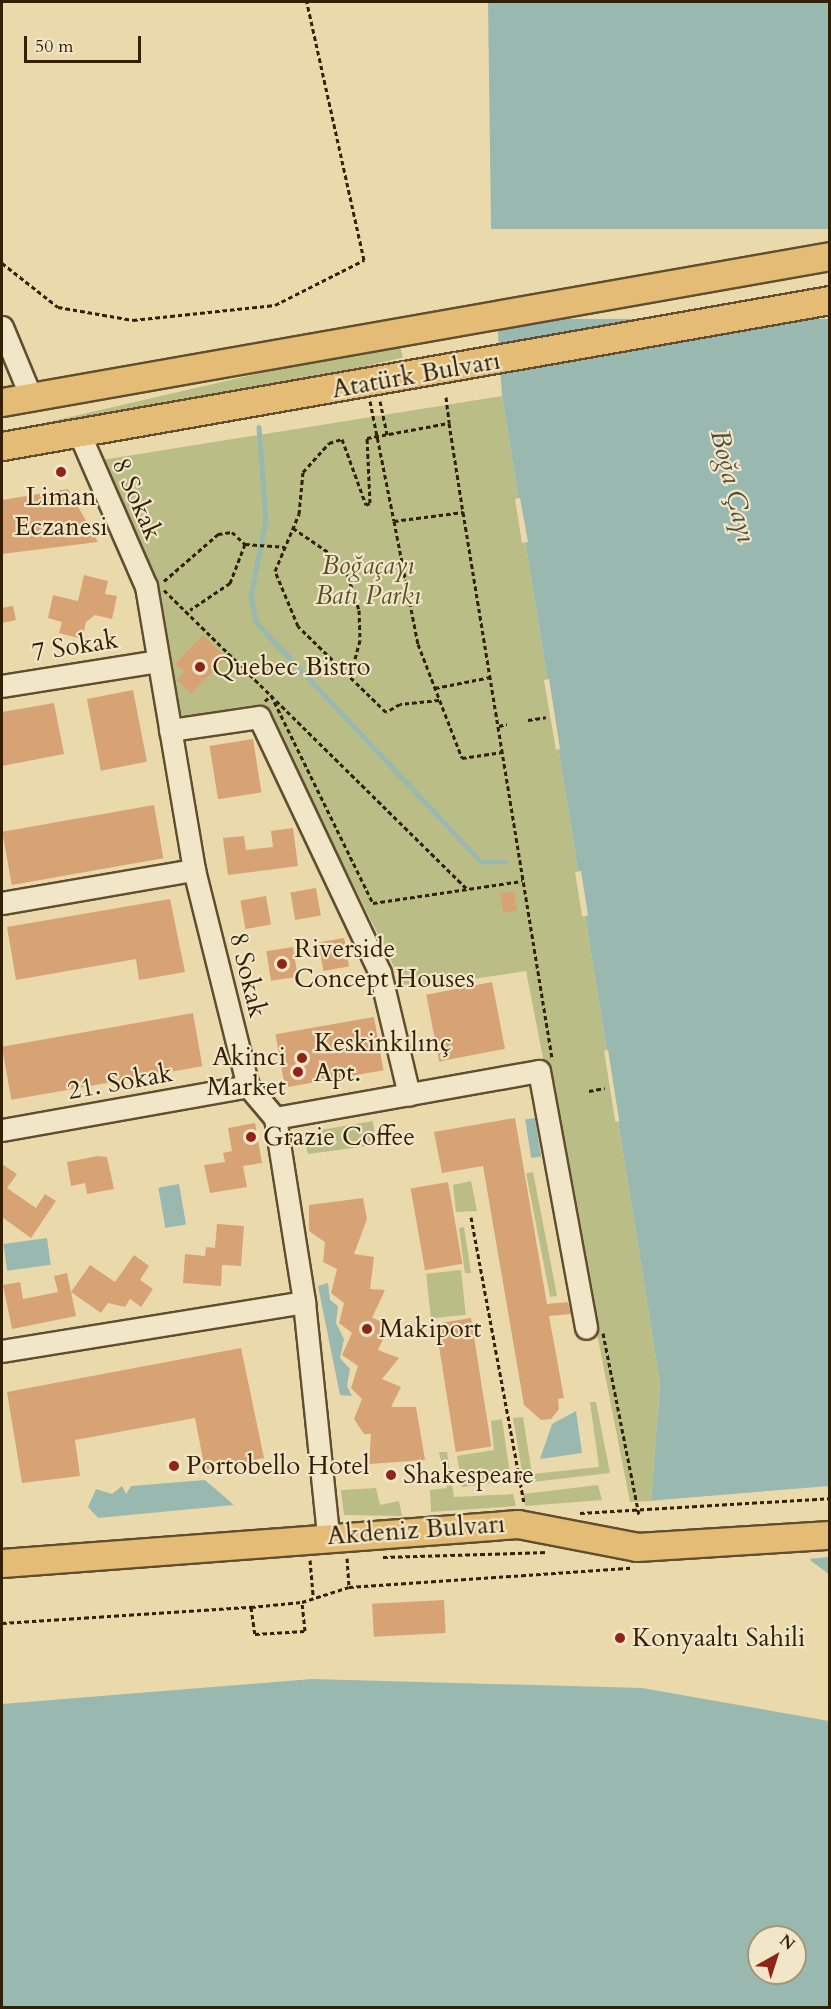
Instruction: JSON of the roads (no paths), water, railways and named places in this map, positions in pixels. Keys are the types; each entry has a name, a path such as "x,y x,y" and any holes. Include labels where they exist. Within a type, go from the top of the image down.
{"main road":[{"name":"Atatürk Bulvarı","path":"2,402 830,256"},
{"name":"Atatürk Bulvarı","path":"2,446 367,391 830,300"},
{"name":"Akdeniz Bulvarı","path":"2,1563 328,1535 518,1524 645,1558 830,1535"}],"street":[{"path":"2,327 31,397"},
{"name":"8 Sokak","path":"79,433 146,586 194,870 248,1086 275,1118"},
{"name":"7 Sokak","path":"2,686 158,661"},
{"path":"170,730 259,717 380,973 409,1095"},
{"path":"2,903 194,870"},
{"path":"328,1535 304,1302 275,1118 538,1071 586,1328"},
{"name":"21. Sokak","path":"2,1130 248,1086"},
{"path":"2,1351 304,1302"}],"water":[{"name":"Boğa Çayı","path":"488,2 829,2 829,1574 811,1561 786,1490 651,1501 660,1383 502,396 491,226"},
{"path":"535,1118 541,1157 531,1158 525,1120"},
{"path":"179,1184 186,1224 165,1228 158,1188"},
{"path":"47,1238 51,1265 7,1271 3,1244"},
{"path":"328,1283 330,1300 338,1306 336,1323 344,1339 340,1358 350,1369 347,1386 352,1396 340,1395 318,1286"},
{"path":"576,1411 582,1453 540,1459 552,1424"},
{"path":"205,1480 234,1505 98,1518 88,1507 96,1489 112,1494 122,1486 126,1494 131,1486"},
{"path":"312,1679 642,1688 829,1721 829,2007 2,2007 2,1704"}],"waterway":[{"path":"259,427 266,520 251,596 256,622 481,862 507,862"}],"place":[{"name":"Liman Eczanesi","path":"61,472"},
{"name":"Quebec Bistro","path":"200,667"},
{"name":"Riverside Concept Houses","path":"282,964"},
{"name":"Keskinkılınç Apt.","path":"302,1058"},
{"name":"Akinci Market","path":"298,1072"},
{"name":"Grazie Coffee","path":"251,1137"},
{"name":"Makiport","path":"367,1329"},
{"name":"Portobello Hotel","path":"174,1466"},
{"name":"Shakespeare","path":"391,1475"},
{"name":"Konyaaltı Sahili","path":"620,1638"}],"park label":[{"name":"Boğaçayı Batı Parkı","path":"368,581"}]}
